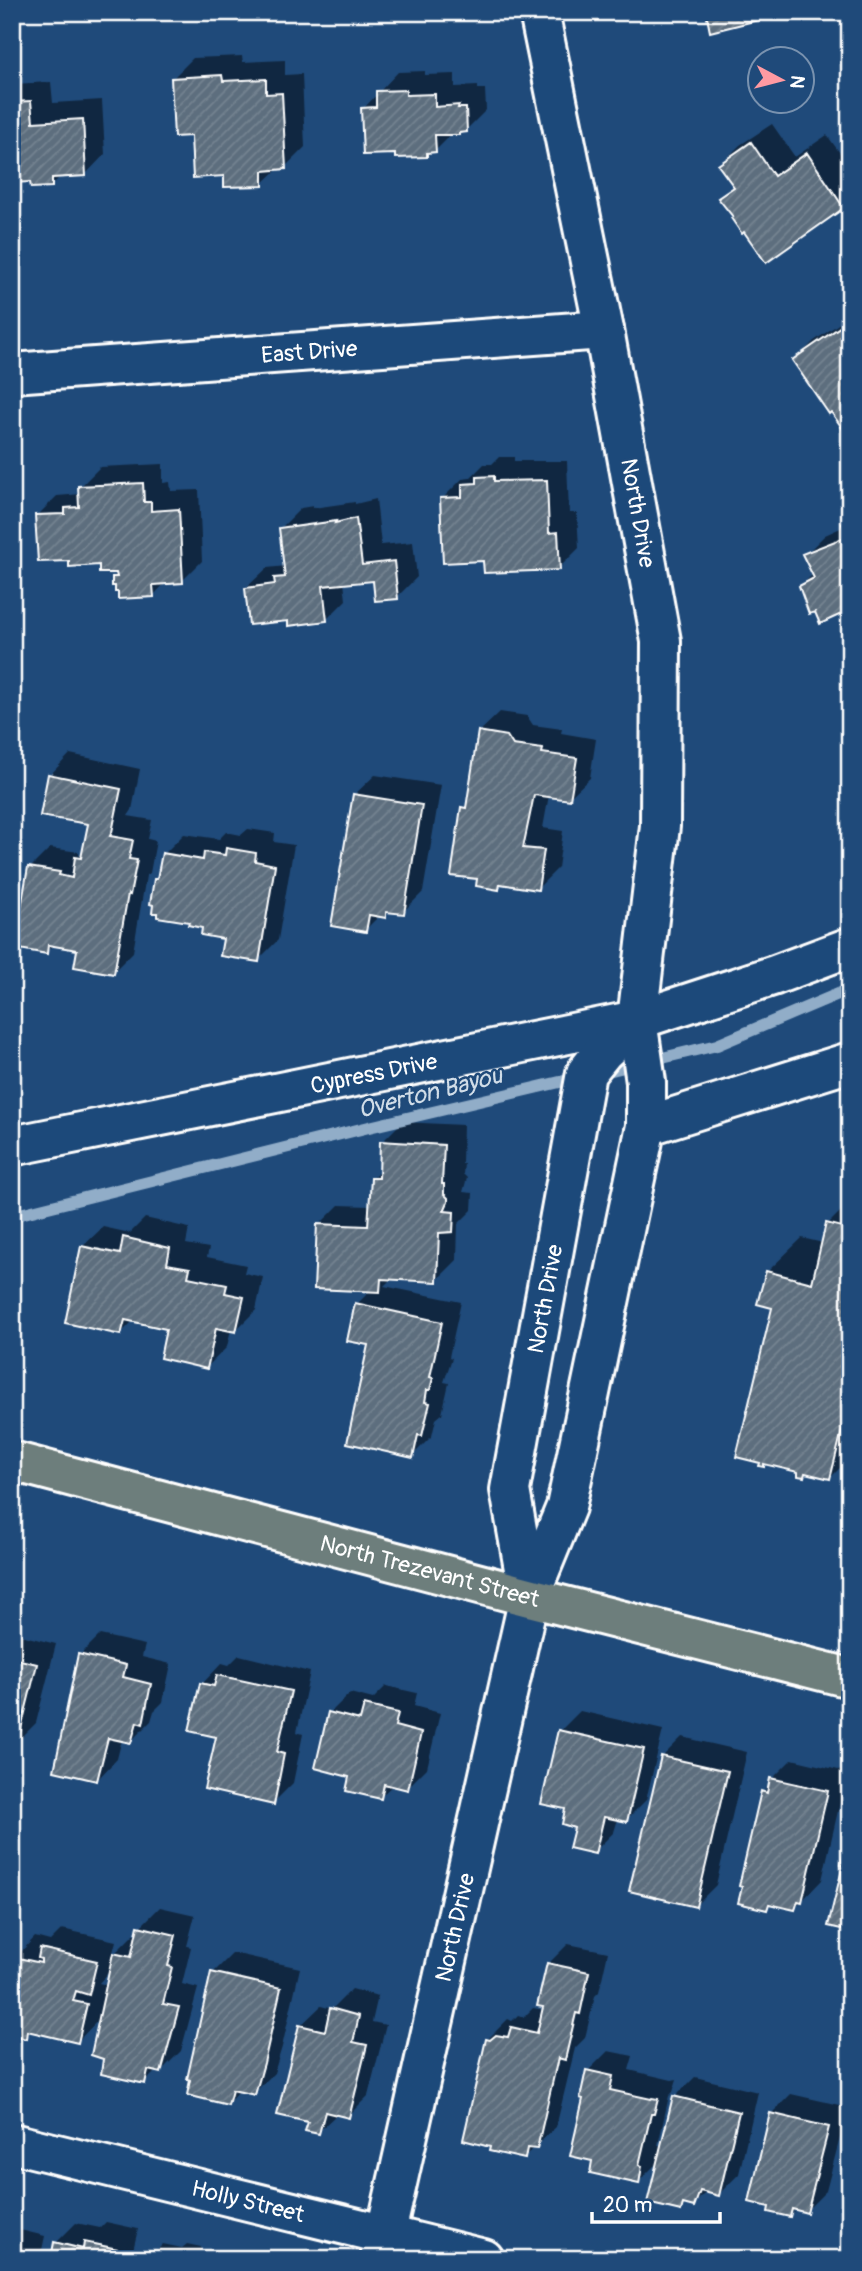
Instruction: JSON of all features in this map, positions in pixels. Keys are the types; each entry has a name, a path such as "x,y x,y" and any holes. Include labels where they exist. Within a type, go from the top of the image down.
{"main road":[{"name":"North Trezevant Street","path":"12,1461 850,1678"}],"street":[{"name":"North Drive","path":"382,2247 529,1597 566,1507 646,1126 646,1083 638,1031 660,826 661,641 604,330 539,12"},
{"name":"East Drive","path":"12,373 604,330"},
{"name":"Cypress Drive","path":"12,1146 638,1031 850,947"},
{"name":"North Drive","path":"529,1597 510,1490 586,1073 603,1052 638,1031"},
{"path":"646,1126 850,1062"},
{"name":"Holly Street","path":"12,2143 382,2247 484,2259"}],"building":[{"path":"706,12 769,12 770,17 710,32"},
{"path":"222,75 223,81 266,79 266,94 282,93 286,169 263,171 263,186 224,187 224,176 193,178 191,136 174,137 171,78"},
{"path":"406,90 406,95 435,94 435,107 459,105 458,108 466,108 467,132 459,135 435,135 436,152 427,153 427,157 363,155 361,108 376,107 376,91"},
{"path":"31,101 33,122 83,119 86,176 52,178 52,187 31,188 30,182 12,183 12,102"},
{"path":"751,142 774,176 807,153 844,208 766,263 718,198 734,187 718,165"},
{"path":"850,320 850,439 831,412 829,414 792,360"},
{"path":"494,476 494,481 547,480 549,533 558,532 560,570 484,573 483,561 443,563 440,498 462,497 462,484 477,483 477,477"},
{"path":"143,483 144,502 151,502 151,511 179,509 183,583 153,585 154,597 118,599 118,592 115,592 115,586 112,586 112,577 117,577 116,573 99,573 99,565 69,567 69,561 38,562 35,515 65,514 65,508 79,507 78,486"},
{"path":"356,518 362,565 394,561 398,599 375,601 373,581 323,586 327,621 288,626 288,621 249,625 245,588 275,584 274,578 285,577 279,528 336,521 335,523"},
{"path":"850,520 850,610 820,624 815,612 809,614 799,586 814,578 802,554 848,536 842,524"},
{"path":"478,731 507,736 513,745 543,749 542,753 577,758 570,800 534,795 523,848 544,850 538,890 500,884 499,890 476,886 477,879 451,876 461,807 466,808"},
{"path":"48,774 121,789 110,836 133,840 129,859 137,860 114,974 74,967 77,950 48,945 47,954 14,948 28,867 60,872 59,875 72,878 75,857 81,858 88,824 40,816"},
{"path":"353,794 422,805 404,914 386,912 386,918 369,915 366,932 331,926"},
{"path":"226,848 256,853 255,861 275,865 259,962 220,956 223,939 201,935 202,928 188,925 189,922 157,917 157,913 152,913 153,905 150,904 154,879 157,879 162,853 203,860 204,852 225,855"},
{"path":"380,1141 444,1145 442,1184 448,1202 444,1211 454,1212 453,1232 439,1233 437,1282 381,1279 380,1292 314,1289 317,1224 368,1226 371,1178 379,1178"},
{"path":"826,1223 850,1229 850,1399 830,1479 805,1473 804,1477 798,1476 798,1472 764,1464 764,1467 759,1466 760,1463 736,1457 772,1308 757,1304 766,1271 812,1283"},
{"path":"123,1237 170,1248 167,1264 190,1268 188,1277 227,1285 225,1293 244,1297 236,1332 216,1328 207,1369 160,1358 166,1329 125,1320 121,1335 65,1323 81,1246 120,1254"},
{"path":"355,1303 442,1322 430,1377 433,1378 425,1402 430,1403 422,1436 418,1435 413,1458 347,1443 368,1345 347,1341"},
{"path":"78,1654 126,1665 123,1677 151,1684 143,1724 137,1722 131,1743 108,1738 97,1781 54,1771"},
{"path":"12,1658 37,1664 17,1745 12,1743"},
{"path":"217,1675 291,1691 277,1752 284,1754 274,1805 204,1789 216,1737 189,1731 200,1683 214,1686"},
{"path":"364,1705 398,1713 395,1726 421,1733 408,1790 384,1784 381,1799 346,1791 349,1777 315,1768 328,1712 360,1720"},
{"path":"558,1730 644,1749 627,1822 604,1817 595,1854 569,1848 574,1828 562,1824 565,1809 541,1804"},
{"path":"661,1756 728,1771 696,1907 629,1891"},
{"path":"770,1778 828,1791 802,1902 798,1901 795,1910 769,1904 767,1910 738,1903 742,1887 739,1886 761,1791 767,1793"},
{"path":"847,1839 850,1839 850,1931 828,1926"},
{"path":"138,1926 176,1935 168,1966 172,1967 163,2004 179,2007 161,2073 148,2070 145,2084 101,2074 103,2059 91,2055 113,1953 131,1957"},
{"path":"40,1948 97,1961 89,1995 76,1991 73,2001 87,2004 78,2043 27,2031 26,2039 12,2035 14,1957 41,1963 38,1958"},
{"path":"547,1963 589,1972 580,2014 576,2013 565,2060 558,2058 537,2149 527,2148 525,2159 489,2151 490,2147 463,2140 486,2039 490,2040 496,2035 508,2037 511,2027 537,2033 543,2007 537,2006"},
{"path":"211,1972 281,1988 255,2095 232,2090 228,2105 187,2095 190,2080 187,2079"},
{"path":"330,2008 359,2016 353,2042 367,2045 349,2118 325,2112 319,2134 305,2131 308,2122 277,2115 299,2025 325,2031"},
{"path":"586,2070 613,2076 610,2090 658,2099 654,2114 651,2114 639,2165 642,2166 639,2184 590,2173 592,2161 570,2156 583,2099 580,2098"},
{"path":"673,2096 739,2112 719,2196 700,2191 694,2207 683,2204 681,2211 647,2203"},
{"path":"770,2113 829,2127 807,2213 792,2209 790,2217 768,2212 769,2207 749,2202"},
{"path":"850,2210 850,2237 844,2236"},
{"path":"54,2242 83,2249 84,2242 118,2249 116,2259 51,2259"}],"waterway":[{"name":"Overton Bayou","path":"599,1073 717,1045 850,989"},
{"name":"Overton Bayou","path":"12,1216 581,1077"}]}
